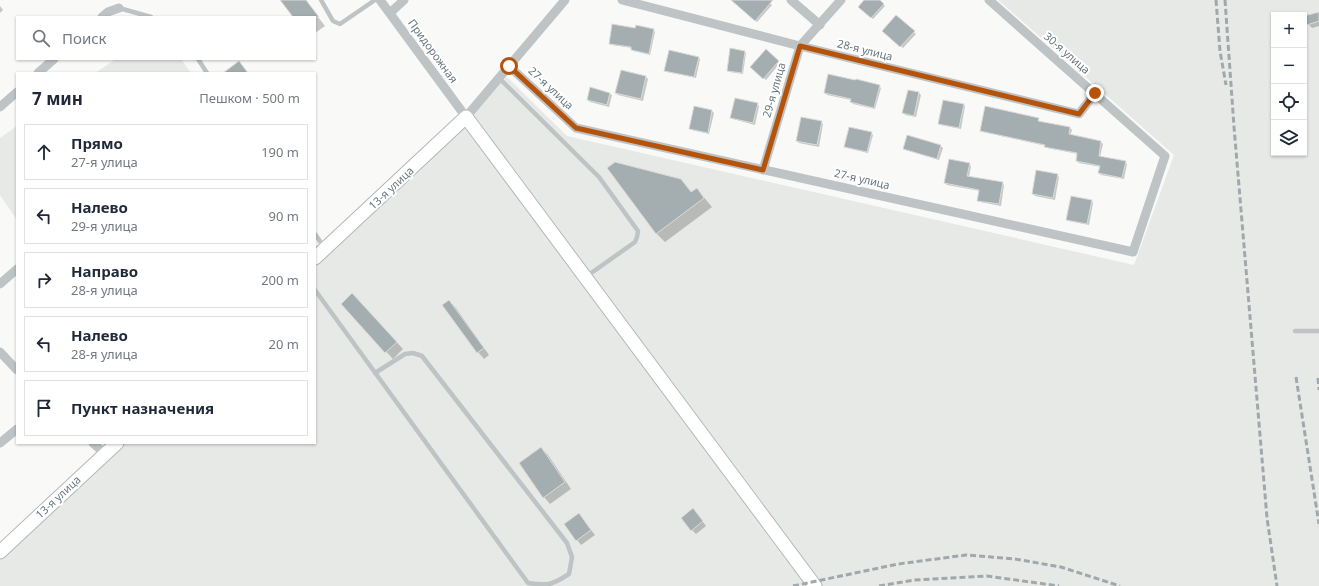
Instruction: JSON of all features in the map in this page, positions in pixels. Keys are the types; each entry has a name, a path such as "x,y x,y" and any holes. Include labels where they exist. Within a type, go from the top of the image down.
{"street":[{"name":"Придорожная","path":"380,0 466,117"},
{"path":"390,13 404,0"},
{"path":"565,0 466,117 815,586"},
{"name":"28-я улица","path":"622,0 800,46 1079,114 1095,93"},
{"path":"791,0 820,25"},
{"name":"29-я улица","path":"763,170 800,46 841,0"},
{"name":"30-я улица","path":"989,0 1165,156"},
{"path":"103,16 108,12 119,8"},
{"path":"39,72 53,60"},
{"name":"27-я улица","path":"509,66 576,128 1133,252 1165,156"},
{"path":"0,107 16,93"},
{"name":"13-я улица","path":"316,257 466,117"},
{"path":"0,284 16,270"},
{"path":"0,352 16,369"},
{"path":"0,443 16,430"},
{"path":"94,444 105,454"},
{"name":"13-я улица","path":"0,552 116,444"}],"lane":[{"path":"321,0 333,21 340,24 375,0"},
{"path":"119,8 147,16"},
{"path":"199,60 206,72"},
{"path":"499,78 599,177 638,231 635,242 585,277"},
{"path":"316,235 325,248"},
{"path":"316,291 375,373 528,583 541,585 555,583 569,574 572,557 567,543 422,356 413,353 405,354 375,373"},
{"path":"1295,331 1319,331"}],"shaded area":[{"path":"998,0 1319,0 1319,586 0,586 0,555 118,444 316,444 316,257 507,77 567,136 1134,265 1174,155"},
{"path":"114,60 182,60 190,72 96,72"},
{"path":"16,127 16,219 0,195 0,138"}],"building":[{"path":"280,0 306,0 319,17 316,16 292,16"},
{"path":"731,0 773,0 755,21"},
{"path":"864,0 880,0 884,4 871,18 858,7"},
{"path":"1319,12 1319,21 1307,25 1307,15"},
{"path":"896,15 915,31 900,47 882,31"},
{"path":"612,24 635,28 636,25 654,29 649,54 631,50 631,47 609,44"},
{"path":"730,48 745,51 742,73 727,71"},
{"path":"766,49 779,61 763,79 750,67"},
{"path":"669,50 699,57 694,77 664,71"},
{"path":"239,61 247,72 224,72"},
{"path":"621,70 646,76 641,99 615,93"},
{"path":"828,74 880,85 874,108 850,102 851,99 824,93"},
{"path":"590,87 610,93 607,105 587,100"},
{"path":"908,90 919,92 914,116 902,113"},
{"path":"735,98 758,103 753,123 730,118"},
{"path":"943,100 964,104 959,128 938,124"},
{"path":"694,106 712,110 708,133 689,129"},
{"path":"985,106 1039,118 1038,121 1070,127 1069,134 1101,141 1099,156 1126,161 1122,178 1098,173 1100,166 1076,161 1077,153 1044,147 1045,145 980,131"},
{"path":"801,117 822,121 817,145 796,141"},
{"path":"849,127 872,132 867,152 844,147"},
{"path":"907,135 941,145 937,159 903,149"},
{"path":"949,159 970,163 967,176 1003,182 999,204 977,201 979,190 944,183"},
{"path":"615,162 681,179 691,192 697,188 704,198 656,234 607,168"},
{"path":"1036,170 1058,174 1053,198 1032,194"},
{"path":"1071,196 1092,200 1087,224 1066,220"},
{"path":"352,293 397,342 385,353 341,304"},
{"path":"449,300 484,348 477,353 442,305"},
{"path":"541,447 565,482 543,498 519,463"},
{"path":"693,508 703,521 691,531 681,518"},
{"path":"579,513 591,530 576,541 564,524"}],"railway":[{"path":"1216,0 1220,51 1226,85"},
{"path":"1225,0 1234,127 1267,518 1277,586"},
{"path":"1296,377 1319,524"},
{"path":"1318,378 1319,390"},
{"path":"793,586 898,564 966,555 1015,559 1061,567 1120,586"},
{"path":"879,586 915,580 987,576 1059,586"}],"route":[{"path":"509,66 576,128 763,170 800,46 1079,114 1095,93"}]}
